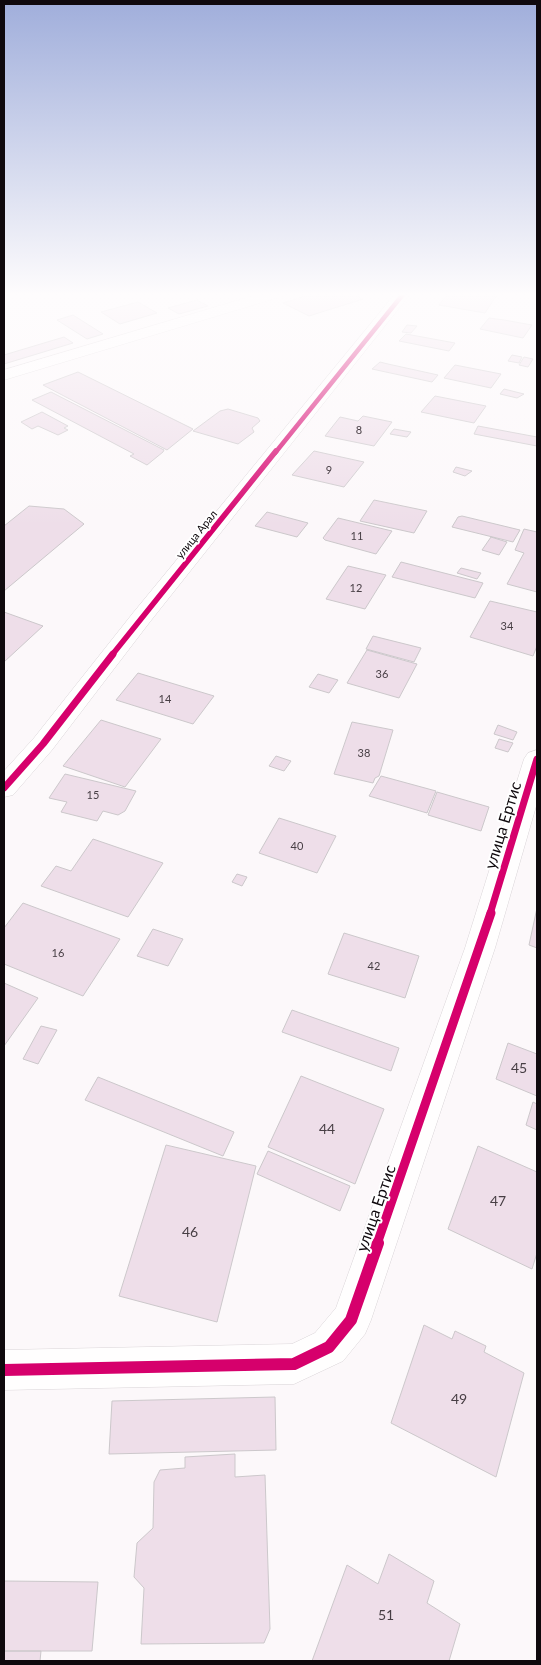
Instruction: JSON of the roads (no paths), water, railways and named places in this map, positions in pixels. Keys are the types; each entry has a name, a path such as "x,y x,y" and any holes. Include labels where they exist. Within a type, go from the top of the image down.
{"street":[{"path":"4,375 18,371"},
{"name":"улица Арал","path":"4,788 43,744 141,618 341,371"},
{"name":"улица Ертис","path":"4,1370 294,1364 329,1348 351,1320 480,948 537,759"}]}
